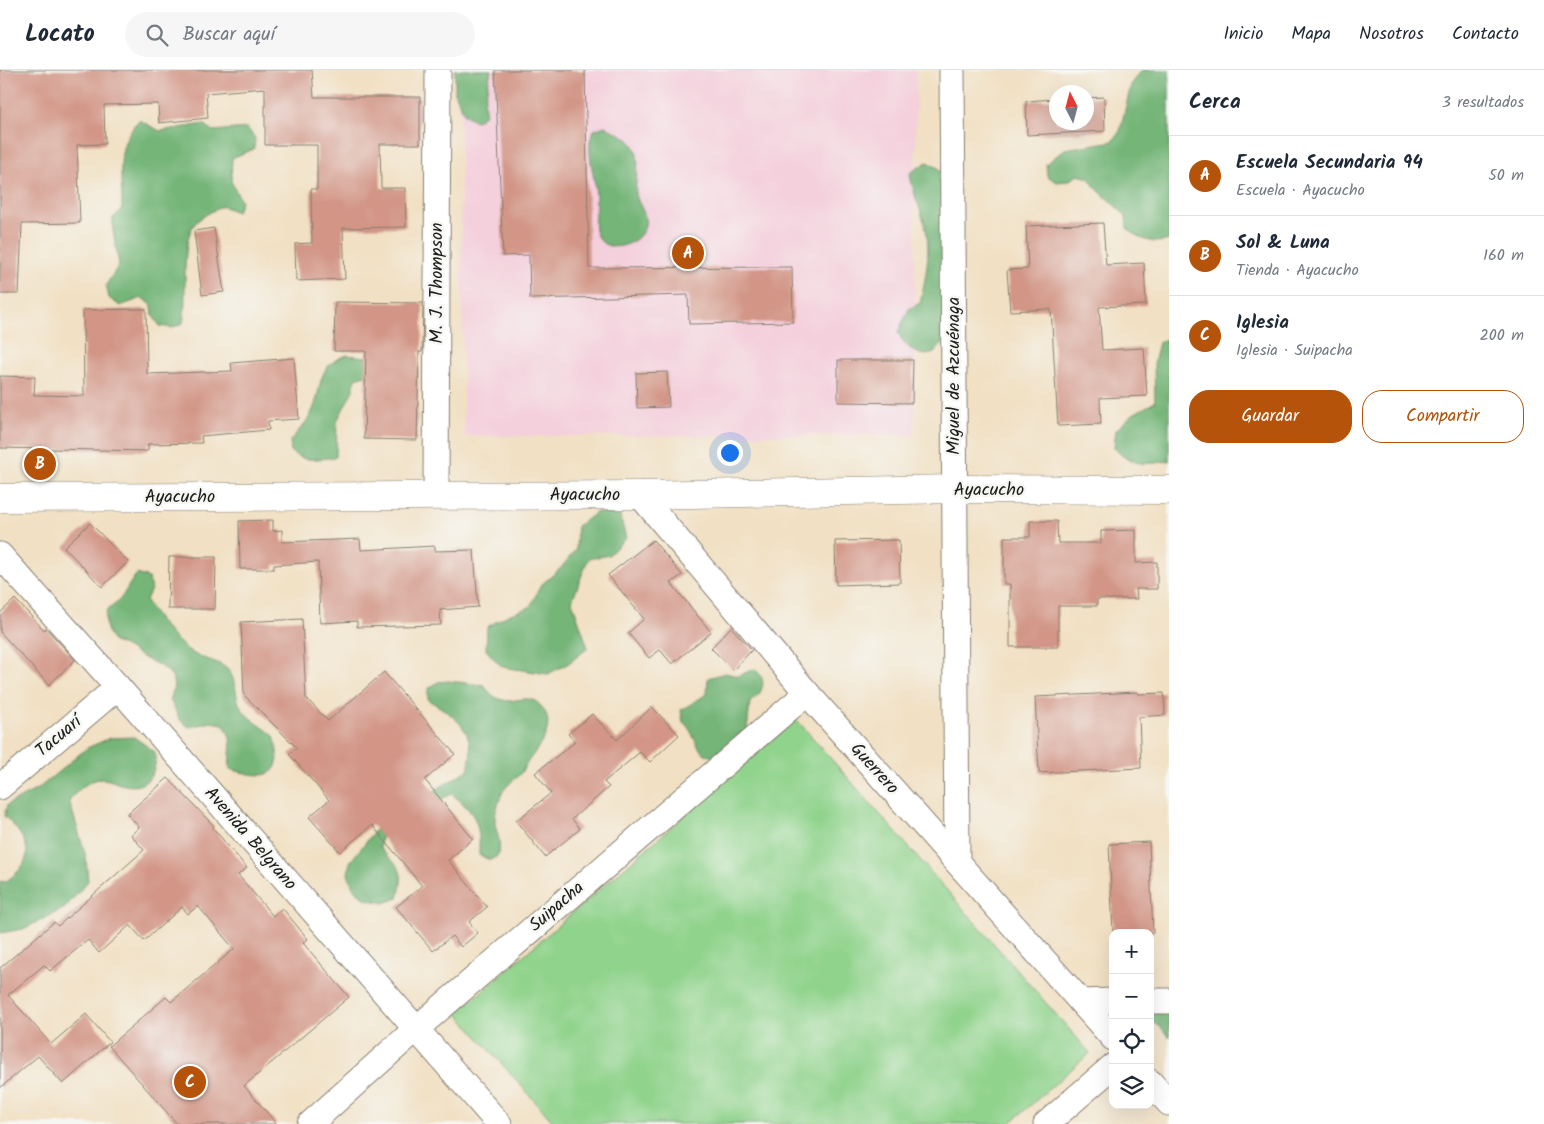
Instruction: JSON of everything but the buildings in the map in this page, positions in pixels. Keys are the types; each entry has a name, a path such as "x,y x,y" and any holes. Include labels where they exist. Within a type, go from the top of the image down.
{"street":[{"name":"M. J. Thompson","path":"436,496 438,70"},
{"name":"Miguel de Azcuénaga","path":"952,70 957,861"},
{"name":"Ayacucho","path":"0,498 1169,490"},
{"name":"Guerrero","path":"640,495 807,693 1109,1034"},
{"name":"Avenida Belgrano","path":"0,556 118,687 499,1124"},
{"name":"Tacuarí","path":"0,787 118,687"},
{"name":"Suipacha","path":"310,1124 416,1029 807,693"},
{"path":"1081,1002 1109,1001"},
{"path":"1154,1001 1169,1001"},
{"path":"1046,1124 1109,1069"},
{"path":"1154,1087 1169,1104"}],"shaded area":[{"path":"459,70 916,70 914,435 464,436"}],"green space":[{"path":"455,70 491,70 484,103 486,114 476,121 465,115 455,93"},
{"path":"1142,70 1169,70 1169,240 1157,242 1146,240 1127,228 1126,216 1095,187 1089,178 1078,175 1068,181 1057,182 1047,176 1046,164 1065,149 1113,141 1120,131 1131,85"},
{"path":"139,120 160,131 204,124 213,131 247,128 255,138 254,149 232,158 231,181 241,201 237,212 222,206 202,217 193,226 189,235 185,260 183,323 172,328 160,326 153,316 152,305 142,298 120,306 109,298 106,285 119,265 113,230 113,218 122,209 122,151 131,130"},
{"path":"605,126 628,139 636,151 638,165 636,194 646,221 642,233 637,238 631,243 616,247 608,246 602,242 597,236 595,228 596,194 590,156 590,141 594,130"},
{"path":"927,162 938,168 946,178 943,344 934,353 928,355 912,350 903,341 898,332 909,309 920,303 924,283 928,241 910,173"},
{"path":"1169,338 1169,461 1138,463 1125,458 1114,447 1116,430 1133,414 1155,402 1154,364 1159,342"},
{"path":"347,355 384,359 377,371 356,378 353,390 337,421 336,457 302,458 291,452 290,441 311,414 322,379 329,365"},
{"path":"597,512 620,516 626,538 609,555 588,559 572,601 588,648 569,663 548,674 502,667 486,650 487,627 508,615 530,607 541,585 561,568 576,549 577,526"},
{"path":"137,574 149,578 151,589 146,600 160,622 188,650 228,670 233,678 238,702 243,711 274,736 277,762 274,769 269,773 262,775 230,769 231,746 227,730 223,724 211,722 189,727 180,720 170,700 174,683 169,673 126,647 113,642 106,627 107,610 118,601"},
{"path":"754,669 762,677 763,682 761,691 750,702 747,731 713,757 707,755 699,747 683,722 681,710 707,694 708,678 725,673 738,676"},
{"path":"449,681 484,685 498,699 525,699 538,703 544,710 548,725 543,740 521,773 502,793 495,816 499,840 498,856 490,860 479,855 479,834 475,820 467,808 452,794 420,809 392,832 381,837 380,848 396,865 401,874 398,898 384,903 366,899 354,889 348,874 350,862 380,824 468,770 470,746 468,736 456,720 439,706 428,700 428,689 438,682"},
{"path":"796,719 1090,1053 1009,1124 555,1124 457,1013"},
{"path":"134,737 155,752 153,773 145,782 133,786 105,779 92,781 69,800 86,857 88,881 65,908 23,929 0,933 0,881 5,882 16,874 23,865 27,849 19,833 4,816 7,805 39,788 87,748 110,738"},
{"path":"1169,1007 1169,1038 1161,1027 1154,1023 1154,1009"}],"place":[{"name":"Escuela Secundaria 94","path":"688,253"},
{"name":"Sol & Luna","path":"40,464"},
{"name":"Iglesia","path":"190,1082"}]}
